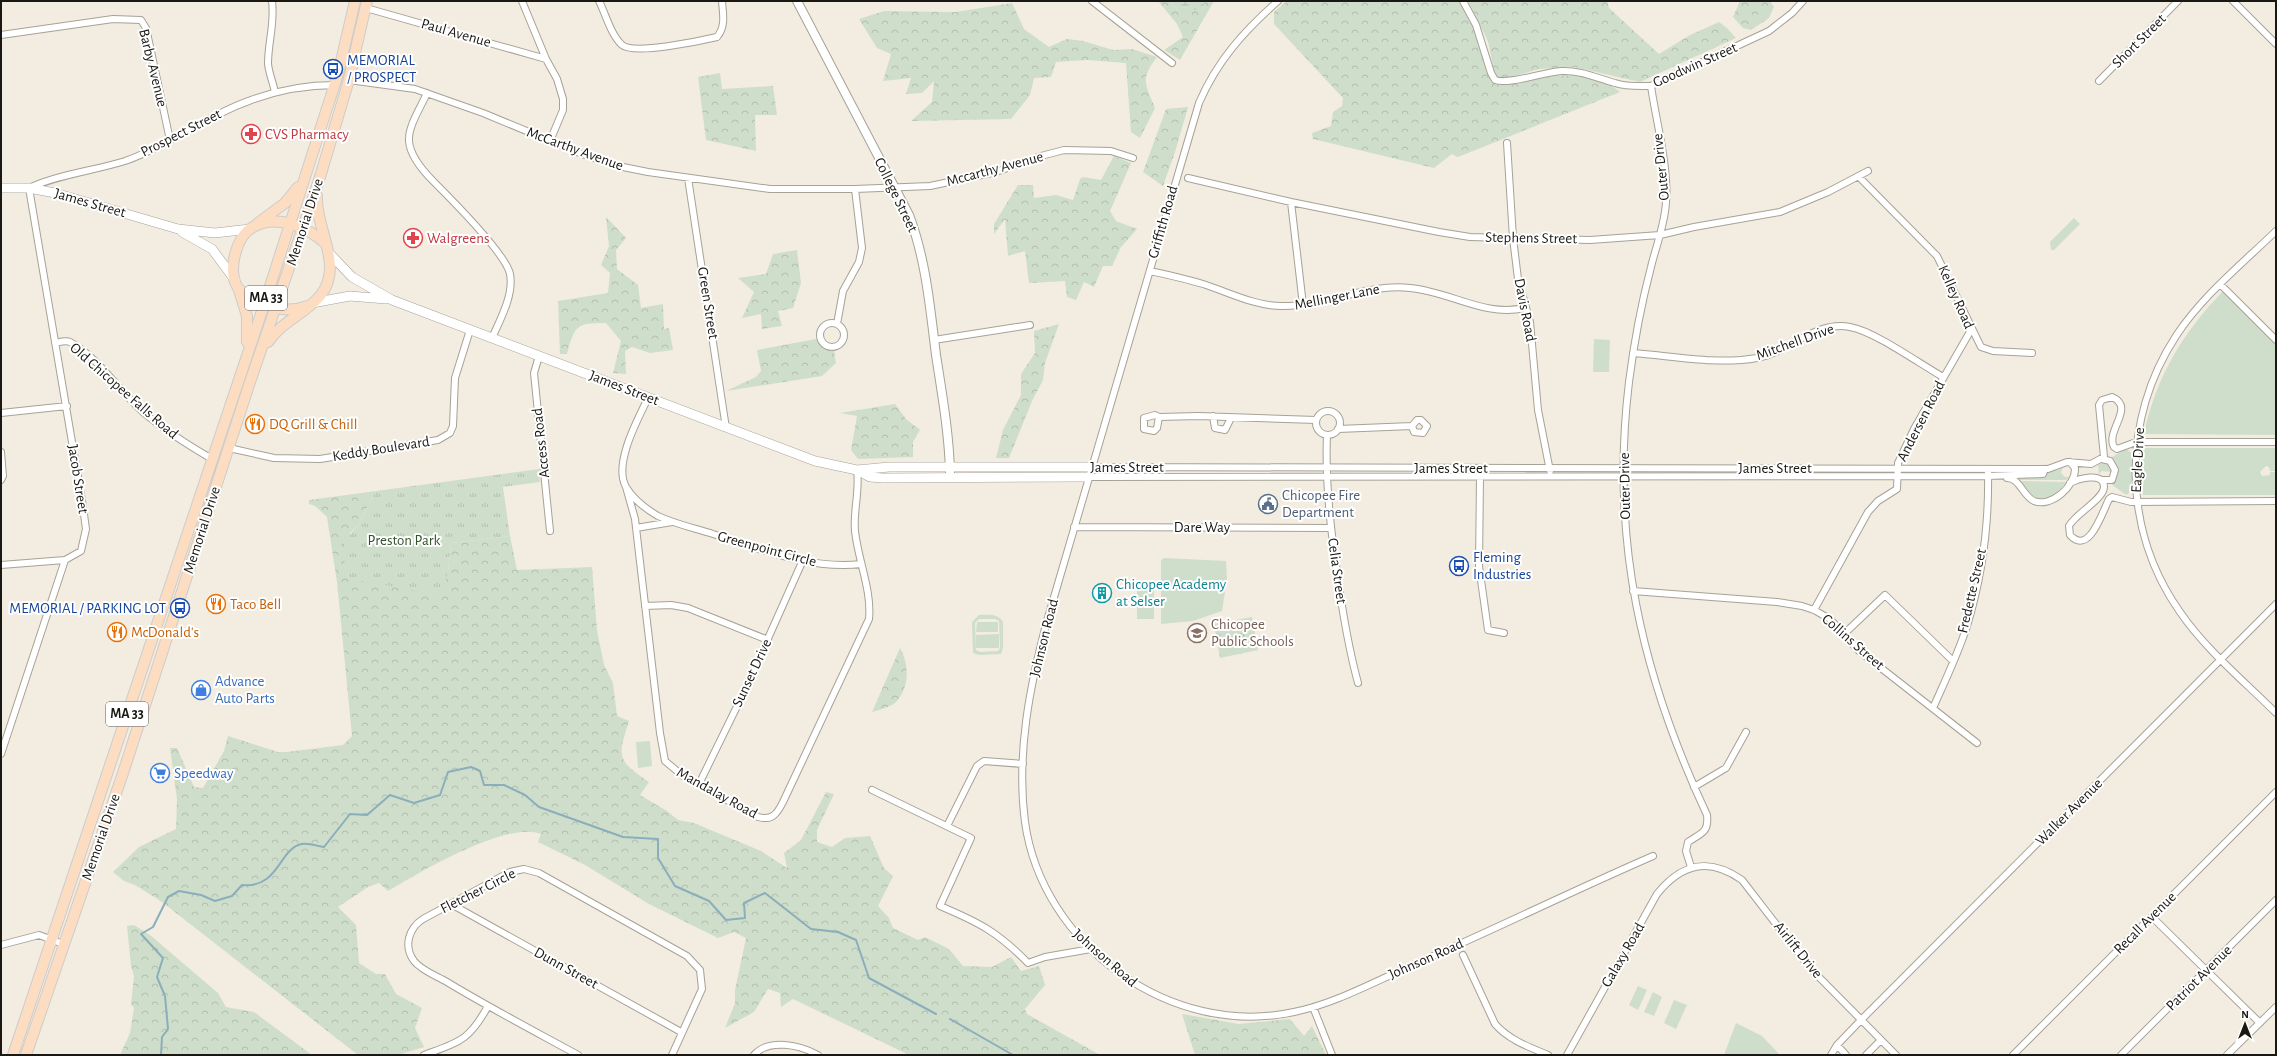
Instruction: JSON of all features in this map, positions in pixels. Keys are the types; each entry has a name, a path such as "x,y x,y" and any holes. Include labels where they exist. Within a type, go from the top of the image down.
{"main road":[{"name":"Memorial Drive","path":"13,1055 246,355 264,305 335,84 355,1"},
{"name":"Memorial Drive","path":"26,1055 123,773 229,448 320,177 349,80 366,4"},
{"path":"246,355 248,322 237,285 234,268 237,249 252,228 291,198 307,172"},
{"path":"261,352 282,324 310,305 320,296 327,284 330,267 317,207 320,177"},
{"name":"James Street","path":"1,188 29,188 56,192 178,229 215,233 252,228"},
{"path":"252,228 277,222 289,224 303,228 315,234 327,249"},
{"name":"James Street","path":"178,229 212,249 237,285"},
{"name":"James Street","path":"327,249 352,277 392,300 814,461 857,470 870,477 883,478 1088,477"},
{"path":"237,285 250,298 276,309 290,310 310,305"},
{"name":"James Street","path":"310,305 350,296 392,300"},
{"name":"James Street","path":"857,470 872,467 949,466 1091,467"},
{"path":"162,608 176,611"}],"street":[{"path":"272,1 273,26 269,46 268,66 275,92"},
{"path":"522,1 546,59 557,79 564,104 550,141"},
{"path":"600,1 617,39 624,46 639,49 717,37 722,30 724,20 722,1"},
{"name":"College Street","path":"797,1 909,215 919,245 934,340 950,477"},
{"path":"1092,1 1172,63"},
{"name":"Griffith Road","path":"1091,467 1194,116 1206,87 1232,46 1278,1"},
{"name":"Goodwin Street","path":"1463,1 1476,24 1492,78 1497,81 1508,82 1539,74 1568,71 1582,72 1621,85 1651,86 1769,31 1792,13 1803,1"},
{"name":"Short Street","path":"2098,81 2178,1"},
{"path":"2233,1 2276,44"},
{"name":"Paul Avenue","path":"366,4 546,59"},
{"name":"Barby Avenue","path":"1,36 116,19 141,20 146,28 170,140"},
{"name":"McCarthy Avenue","path":"349,80 395,86 427,93 483,113 550,141 612,164 648,172 781,190 855,189"},
{"name":"Prospect Street","path":"29,188 50,179 124,161 170,140 241,104 275,92 304,86 335,84"},
{"name":"Outer Drive","path":"1651,86 1667,188 1665,212 1644,296 1633,353 1627,402 1623,477 1628,552 1643,638 1658,695 1684,765 1707,815 1708,824 1705,831 1688,842 1686,851 1691,867"},
{"path":"427,93 410,132 409,141 411,152 428,176 482,234 504,261 510,274 506,303 492,338"},
{"name":"Davis Road","path":"1507,143 1512,238 1518,280 1530,322 1538,410 1550,468 1550,477"},
{"name":"Mccarthy Avenue","path":"855,189 930,186 971,178 1064,150 1111,151 1133,158"},
{"name":"Stephens Street","path":"1188,178 1291,202 1439,232 1470,236 1590,240 1660,234 1694,226 1780,212 1859,177 1868,171"},
{"name":"Kelley Road","path":"1859,177 1937,256 1979,345 1986,350 2032,352"},
{"name":"Green Street","path":"688,178 726,428"},
{"name":"Jacob Street","path":"29,188 67,406 86,529 81,550 65,560"},
{"path":"837,324 843,291 859,262 862,248 855,189"},
{"path":"1291,202 1303,304"},
{"name":"Eagle Drive","path":"2276,230 2221,284 2182,327 2167,351 2143,408 2136,442 2135,468 2136,502 2146,543 2168,594 2189,624 2221,659 2276,713"},
{"name":"Mellinger Lane","path":"1150,270 1203,284 1266,305 1281,306 1303,304 1371,290 1401,287 1439,293 1473,305 1494,310 1506,312 1525,308"},
{"path":"2221,284 2276,340"},
{"path":"934,340 1030,325"},
{"name":"Mitchell Drive","path":"1633,353 1719,359 1750,359 1778,352 1821,329 1846,326 1868,333 1943,377"},
{"name":"Keddy Boulevard","path":"229,448 274,458 308,459 412,446 444,438 450,433 453,426 456,371 470,330"},
{"name":"Andersen Road","path":"1814,610 1868,512 1878,502 1896,491 1898,463 1914,429 1971,330"},
{"name":"Old Chicopee Falls Road","path":"55,342 68,341 76,346 95,362 143,412 181,441 212,459"},
{"name":"Access Road","path":"539,356 534,373 550,531"},
{"path":"626,487 623,474 625,453 648,398"},
{"path":"2102,459 2104,453 2098,405 2106,398 2116,399 2122,406 2122,412 2112,439 2114,447 2117,449 2136,442 2276,442"},
{"path":"1,413 67,406"},
{"path":"1338,430 1340,421 1335,413 1326,411 1316,420 1317,427 1321,432 1328,435 1338,430 1412,426"},
{"path":"1159,418 1213,416 1231,418 1316,420"},
{"path":"1213,416 1215,428 1220,431 1225,430 1231,418"},
{"name":"Celia Street","path":"1328,435 1325,476 1330,528 1343,613 1358,682"},
{"path":"1,452 3,476 1,480"},
{"path":"2070,462 2091,464 2102,459 2110,461 2115,470 2112,480 2082,478 2070,483"},
{"path":"2070,462 2075,471 2070,483"},
{"name":"James Street","path":"1091,467 2045,469 2054,468 2070,462"},
{"name":"Johnson Road","path":"1091,467 1037,660 1027,720 1023,764 1025,822 1038,871 1061,915 1077,936 1091,949 1141,989 1199,1010 1226,1015 1258,1017 1282,1015 1313,1007 1459,945 1653,856"},
{"name":"Fredette Street","path":"1933,708 1953,662 1966,626 1978,579 1984,537 1989,476 1988,468"},
{"name":"James Street","path":"1088,477 1898,477 2043,474 2045,469"},
{"name":"Mandalay Road","path":"626,487 631,500 636,528 660,734 665,761 670,766 699,784 758,817 770,818 779,810 866,627 870,613 855,530 858,480 857,470"},
{"name":"James Street","path":"1989,476 2013,478 2028,497 2042,502 2057,498 2070,483"},
{"path":"1480,477 1480,577 1488,630 1504,633"},
{"path":"2102,480 2104,484 2102,492 2069,526 2070,535 2073,538 2082,541 2087,539 2108,499 2112,497 2136,502 2276,501"},
{"name":"Greenpoint Circle","path":"626,487 646,509 675,522 803,560 842,566 861,564"},
{"name":"Greenpoint Circle","path":"636,528 675,522"},
{"name":"Dare Way","path":"1074,527 1330,528"},
{"path":"1,565 65,560 1,754"},
{"name":"Sunset Drive","path":"699,784 768,640 803,560"},
{"name":"Collins Street","path":"1634,591 1777,602 1802,606 1814,610 1830,619 1858,650 1977,743"},
{"path":"1844,634 1885,595 1953,662"},
{"name":"Walker Avenue","path":"1831,1055 1837,1045 1861,1020 2276,604"},
{"path":"645,606 688,608 768,640"},
{"path":"1694,787 1726,768 1746,732"},
{"path":"947,826 977,766 984,761 1023,764"},
{"path":"872,790 971,838 940,906 983,925 1007,941 1028,963 1091,949"},
{"name":"Recall Avenue","path":"2013,1055 2276,792"},
{"name":"Airlift Drive","path":"1691,867 1705,865 1730,871 1742,880 1810,968 1896,1055"},
{"name":"Galaxy Road","path":"1567,1055 1657,894 1676,874 1691,867"},
{"name":"Fletcher Circle","path":"578,1055 488,1006 413,960 409,935 414,926 451,904 516,870 528,869 539,873 677,950 695,963 701,974 702,989 681,1032 672,1055"},
{"name":"Patriot Avenue","path":"2121,1055 2276,900"},
{"name":"Dunn Street","path":"451,904 681,1032"},
{"path":"2152,916 2260,1023"},
{"path":"1,944 39,935 63,944"},
{"path":"1464,955 1495,1024 1503,1033 1515,1041 1548,1055"},
{"path":"424,1055 466,1037 473,1031 488,1006"},
{"path":"1313,1007 1332,1055"},
{"path":"2227,1055 2276,1007"},
{"path":"1866,1055 1882,1040"},
{"path":"754,1055 764,1047 774,1044 804,1049 818,1055"},
{"path":"1837,1045 1846,1055"}],"green space":[{"path":"1158,1 1170,1 1178,10 1202,10 1206,1 1214,1 1180,60 1164,50 1183,37 1177,24"},
{"path":"1170,1 1206,1 1202,10 1178,10"},
{"path":"1287,1 1459,1 1470,16 1491,82 1496,85 1543,76 1567,75 1601,81 1620,92 1458,157 1452,154 1434,168 1313,139 1312,133 1331,126 1333,112 1342,106 1343,98 1274,24 1274,12"},
{"path":"1468,1 1607,1 1609,8 1659,54 1690,35 1719,22 1736,38 1640,82 1574,67 1539,69 1501,80 1495,76 1488,41"},
{"path":"1740,1 1770,1 1774,7 1769,18 1751,30 1743,28 1733,17"},
{"path":"1012,3 1024,29 1049,47 1067,39 1083,41 1113,50 1132,49 1157,57 1146,76 1147,87 1155,108 1140,138 1131,132 1126,63 1087,60 1056,62 1051,77 1034,78 1030,95 1011,119 911,121 932,102 934,81 922,93 906,94 911,78 883,81 891,54 877,48 859,19 884,11 956,12"},
{"path":"720,73 722,89 773,86 777,115 755,115 756,151 706,140 698,77"},
{"path":"1188,107 1163,186 1143,172 1166,109"},
{"path":"1114,156 1131,163 1110,211 1116,221 1137,229 1121,247 1112,266 1103,266 1094,287 1084,282 1076,300 1067,297 1065,281 1029,283 1025,251 1008,256 1005,219 994,234 994,224 1018,185 1033,185 1034,198 1056,195 1073,200 1080,179 1083,177 1101,180"},
{"path":"606,217 626,238 616,250 617,269 638,285 641,308 663,304 664,329 669,328 673,350 650,353 632,347 625,351 626,374 613,373 621,341 606,323 588,324 578,328 572,337 567,354 560,354 558,301 608,293 610,273 601,265 609,246"},
{"path":"2074,218 2080,224 2054,250 2051,250 2050,242"},
{"path":"797,250 801,283 793,308 778,311 782,326 762,329 761,314 742,318 754,292 738,278 766,274 773,254"},
{"path":"2222,292 2226,293 2276,344 2276,435 2144,434 2149,413 2163,375 2172,357 2195,324"},
{"path":"1059,324 1045,363 1043,380 1032,401 1009,458 996,458 1003,430 1021,395 1021,374 1035,353 1034,331"},
{"path":"816,339 824,348 834,350 836,363 822,376 726,391 756,377 761,371 757,350"},
{"path":"1594,339 1610,340 1609,372 1593,372"},
{"path":"895,404 906,419 920,430 913,442 913,457 858,459 851,450 857,416 840,413"},
{"path":"2143,448 2276,448 2276,471 2270,471 2269,467 2266,466 2260,472 2262,476 2270,475 2270,472 2276,472 2276,495 2143,495 2141,475"},
{"path":"2124,450 2128,450 2132,454 2132,491 2126,495 2111,484 2117,473 2112,457"},
{"path":"2104,462 2110,465 2111,472 2102,471 2099,474 2098,465"},
{"path":"2063,467 2061,473 2065,477 2069,477 2067,480 2020,480 2018,478 2044,476 2048,471 2059,470"},
{"name":"Preston Park","path":"539,469 540,482 503,487 510,536 451,543 448,571 441,595 346,578 343,543 358,525 376,491"},
{"path":"2021,481 2066,482 2054,494 2043,499 2037,498 2032,494"},
{"path":"376,491 358,525 349,534 448,571 451,543 510,536 517,570 592,567 597,630 604,665 613,683 617,716 629,721 623,743 622,757 625,763 638,775 649,782 640,795 667,811 678,820 694,823 761,851 787,868 784,853 801,840 826,792 834,794 817,830 817,842 832,847 845,838 870,836 884,868 893,876 878,906 889,918 893,928 918,940 925,937 949,949 963,966 992,967 1011,957 1021,971 1039,966 1045,985 1025,1009 1027,1014 1100,1055 909,1055 793,999 781,1007 780,993 768,989 754,1012 725,1028 735,1003 735,990 746,938 734,932 718,938 649,904 585,865 538,842 541,834 526,832 507,834 463,850 388,891 379,883 368,887 338,907 356,925 359,963 376,974 385,974 396,994 422,1008 415,1028 424,1047 398,1055 358,1055 162,902 135,885 124,881 113,872 139,847 176,829 177,799 170,748 177,748 194,787 203,788 224,751 228,736 278,752 286,752 343,745 352,736 337,582 327,517 315,506 309,504 309,500"},
{"path":"1164,558 1226,561 1227,579 1222,611 1193,621 1161,624 1161,560"},
{"path":"1137,586 1154,586 1154,619 1137,619"},
{"path":"979,615 992,615 1001,619 1003,622 1003,648 1001,654 979,655 973,653 972,622","holes":["979,619 995,619 999,621 1000,648 998,651 980,652 976,650 975,623"]},
{"path":"1252,617 1258,650 1220,658 1214,624"},
{"path":"977,622 998,622 998,632 976,632"},
{"path":"999,634 999,648 976,648 976,635"},
{"path":"900,648 905,661 907,675 904,689 895,703 872,712"},
{"path":"650,741 652,766 638,768 636,742"},
{"path":"134,925 150,935 218,993 226,1007 254,1012 312,1055 120,1055 130,1033 134,1008 131,1004 134,976 131,966 127,926"},
{"path":"1638,986 1647,990 1638,1010 1629,1005"},
{"path":"1653,992 1662,997 1654,1016 1644,1012"},
{"path":"1674,1000 1687,1005 1676,1029 1664,1023"},
{"path":"1182,1014 1239,1024 1290,1019 1304,1036 1312,1026 1326,1055 1195,1055"},
{"path":"1736,1023 1762,1036 1780,1055 1724,1055"}],"waterway":[{"path":"161,1055 162,1037 168,1029 165,996 157,977 163,958 141,934 153,927 168,897 179,891 201,895 215,901 232,896 242,885 254,885 264,881 271,875 294,847 302,844 324,847 350,814 367,815 390,795 414,803 440,795 448,772 471,767 480,771 484,785 504,785 525,795 539,807 623,837 658,839 658,858 675,886 709,901 726,920 745,918 744,903 765,893 811,929 838,932 856,940 869,978 936,1014"},
{"path":"950,1019 1013,1055"}],"place":[{"name":"MEMORIAL / PROSPECT","path":"333,69"},
{"name":"CVS Pharmacy","path":"251,134"},
{"name":"Walgreens","path":"413,238"},
{"name":"DQ Grill & Chill","path":"255,424"},
{"name":"Chicopee Fire Department","path":"1268,504"},
{"name":"Fleming Industries","path":"1459,566"},
{"name":"Chicopee Academy at Selser","path":"1102,593"},
{"name":"Taco Bell","path":"216,604"},
{"name":"MEMORIAL / PARKING LOT","path":"180,608"},
{"name":"McDonald's","path":"117,632"},
{"name":"Chicopee Public Schools","path":"1197,633"},
{"name":"Advance Auto Parts","path":"201,690"},
{"name":"Speedway","path":"160,773"}]}
